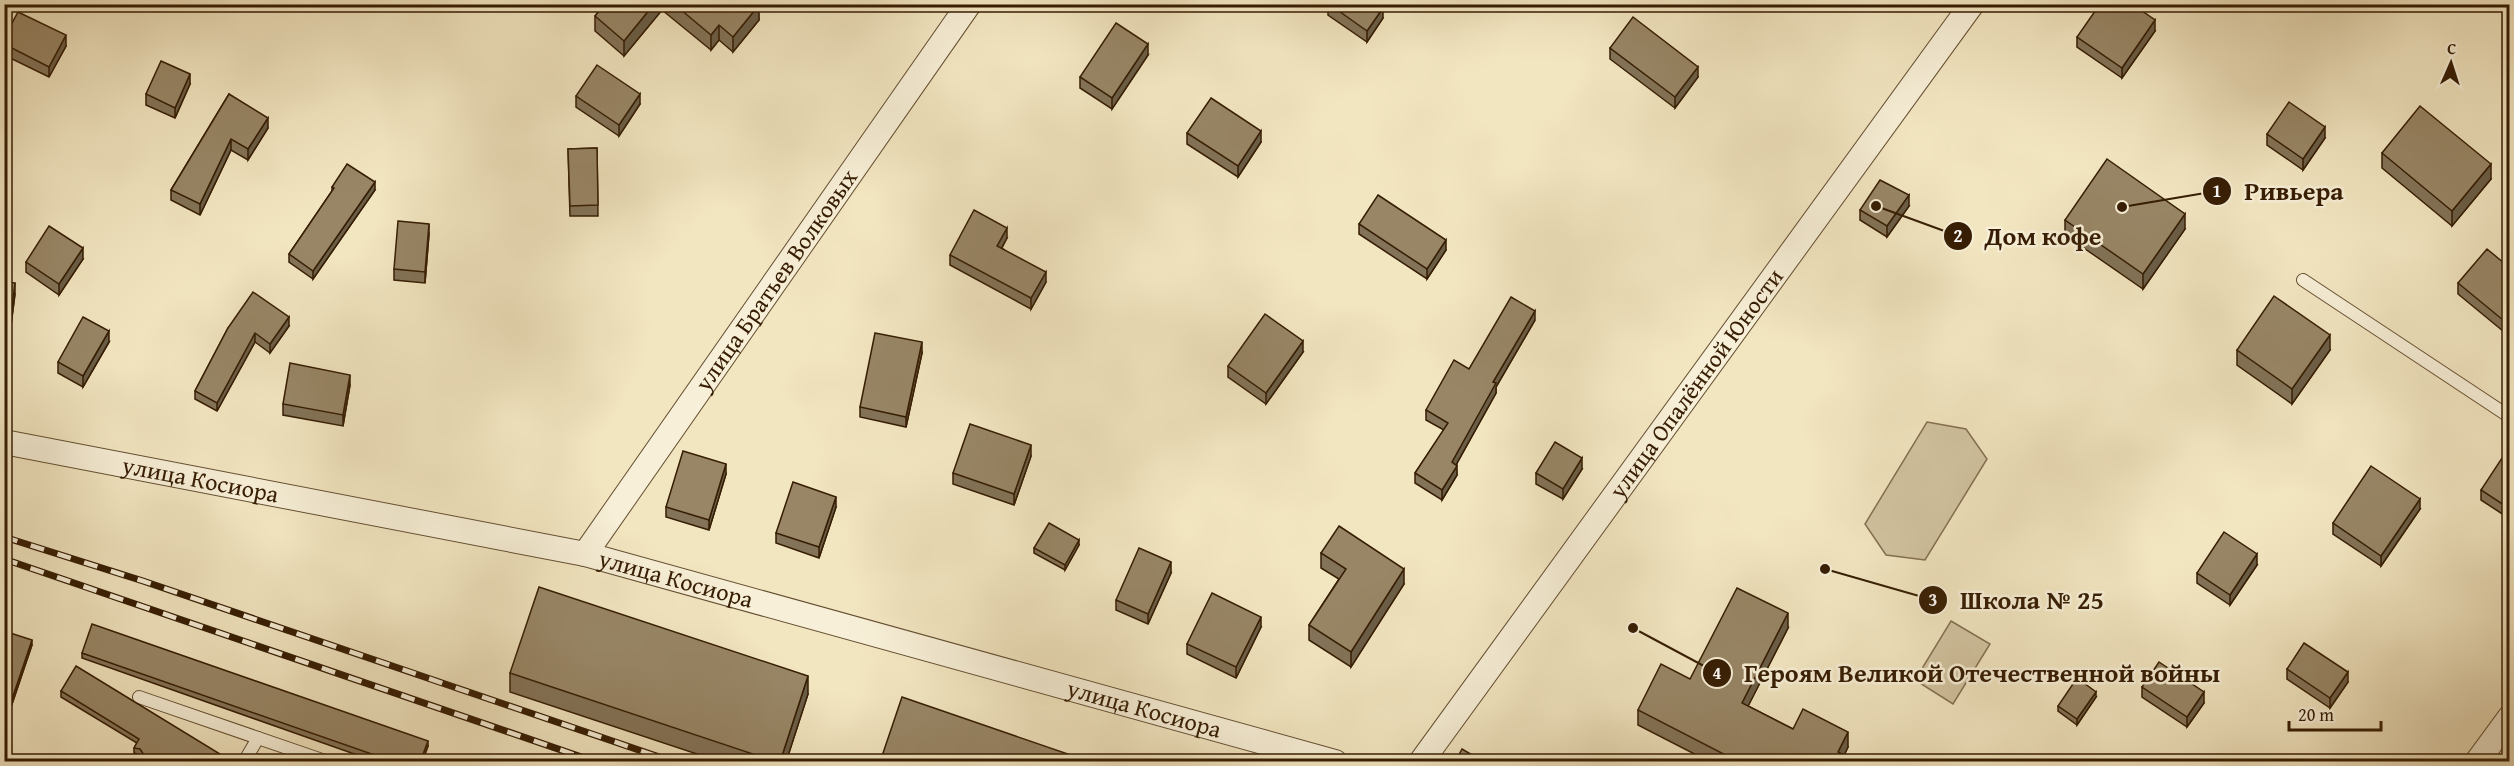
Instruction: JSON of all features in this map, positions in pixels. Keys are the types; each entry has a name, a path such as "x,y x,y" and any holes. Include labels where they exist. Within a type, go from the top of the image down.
{"street":[{"name":"улица Братьев Волковых","path":"585,554 969,4"},
{"name":"улица Опалённой Юности","path":"1421,762 1972,4"},
{"name":"улица Косиора","path":"4,442 585,554 1335,762"},
{"path":"2477,762 2510,717"}],"lane":[{"path":"2303,280 2510,417"},
{"path":"139,697 328,762"},
{"path":"244,762 258,738"}],"shaded area":[{"path":"1927,422 1966,429 1987,459 1925,560 1886,555 1865,524"},
{"path":"1951,621 1990,644 1953,704 1915,680"}],"building":[{"path":"605,4 654,4 624,41 595,16"},
{"path":"674,4 759,5 733,37 719,25 711,35"},
{"path":"1329,4 1379,4 1383,8 1367,31"},
{"path":"2100,4 2132,4 2155,20 2122,68 2077,37"},
{"path":"18,12 66,35 49,67 4,44 4,38"},
{"path":"1633,17 1698,67 1675,97 1610,48"},
{"path":"1116,23 1148,44 1112,98 1080,77"},
{"path":"161,61 190,74 175,108 146,94"},
{"path":"597,65 640,94 619,125 576,96"},
{"path":"229,94 268,118 248,149 231,139 200,204 171,190"},
{"path":"1211,98 1261,131 1238,166 1187,133"},
{"path":"2289,102 2325,127 2303,159 2267,134"},
{"path":"2420,106 2491,164 2452,211 2382,153"},
{"path":"597,148 598,205 570,206 568,149"},
{"path":"2107,159 2185,214 2143,274 2065,220"},
{"path":"347,164 375,182 313,271 289,254 334,188 332,187"},
{"path":"1880,180 1909,195 1887,226 1860,210"},
{"path":"1378,195 1446,240 1427,269 1359,224"},
{"path":"974,210 1007,228 997,246 1046,272 1031,298 950,255"},
{"path":"398,221 429,224 425,272 394,269"},
{"path":"49,226 83,248 59,284 26,262"},
{"path":"2487,249 2510,268 2510,312 2503,320 2458,283"},
{"path":"4,282 15,283 10,322 4,322"},
{"path":"253,292 289,317 270,344 255,333 217,403 195,391 228,328"},
{"path":"2274,296 2330,335 2292,389 2237,350"},
{"path":"1511,297 1535,311 1493,382 1496,383 1452,462 1457,466 1442,490 1415,473 1448,423 1426,410 1454,360 1469,369"},
{"path":"1265,314 1303,341 1266,393 1228,366"},
{"path":"83,317 109,331 83,376 58,362"},
{"path":"875,333 922,342 906,417 860,407"},
{"path":"290,363 350,375 343,415 283,404"},
{"path":"970,424 1031,445 1014,494 953,473"},
{"path":"1555,442 1582,458 1563,489 1536,473"},
{"path":"683,451 726,464 709,520 666,507"},
{"path":"2504,455 2510,459 2510,509 2481,490"},
{"path":"2371,466 2420,499 2381,556 2333,523"},
{"path":"793,482 836,497 819,547 776,533"},
{"path":"1049,523 1079,540 1065,565 1034,548"},
{"path":"1339,526 1404,569 1351,652 1309,625 1346,569 1321,553"},
{"path":"2224,532 2257,554 2230,595 2197,573"},
{"path":"1139,548 1171,562 1148,614 1116,600"},
{"path":"539,587 808,676 780,762 510,673"},
{"path":"1737,588 1788,613 1742,703 1793,729 1803,709 1848,732 1838,752 1857,762 1739,762 1638,710 1661,664 1690,679"},
{"path":"1212,593 1261,617 1236,667 1187,644"},
{"path":"92,624 428,741 420,762 385,762 386,759 82,653"},
{"path":"4,631 32,640 9,708 4,706"},
{"path":"2304,643 2348,672 2330,698 2287,669"},
{"path":"2159,662 2204,692 2187,717 2142,687"},
{"path":"76,666 233,762 142,762 144,755 140,749 134,748 139,739 61,691"},
{"path":"2077,678 2096,692 2077,719 2058,706"},
{"path":"902,697 1091,762 880,762"},
{"path":"1462,749 1484,762 1455,762"},
{"path":"259,754 271,762 255,762"}],"railway":[{"path":"4,537 143,581 674,762"},
{"path":"4,559 596,762"}],"place":[{"name":"Дом кофе","path":"1876,206"},
{"name":"Ривьера","path":"2122,207"},
{"name":"Школа № 25","path":"1825,569"},
{"name":"Героям Великой Отечественной войны","path":"1633,628"}]}
